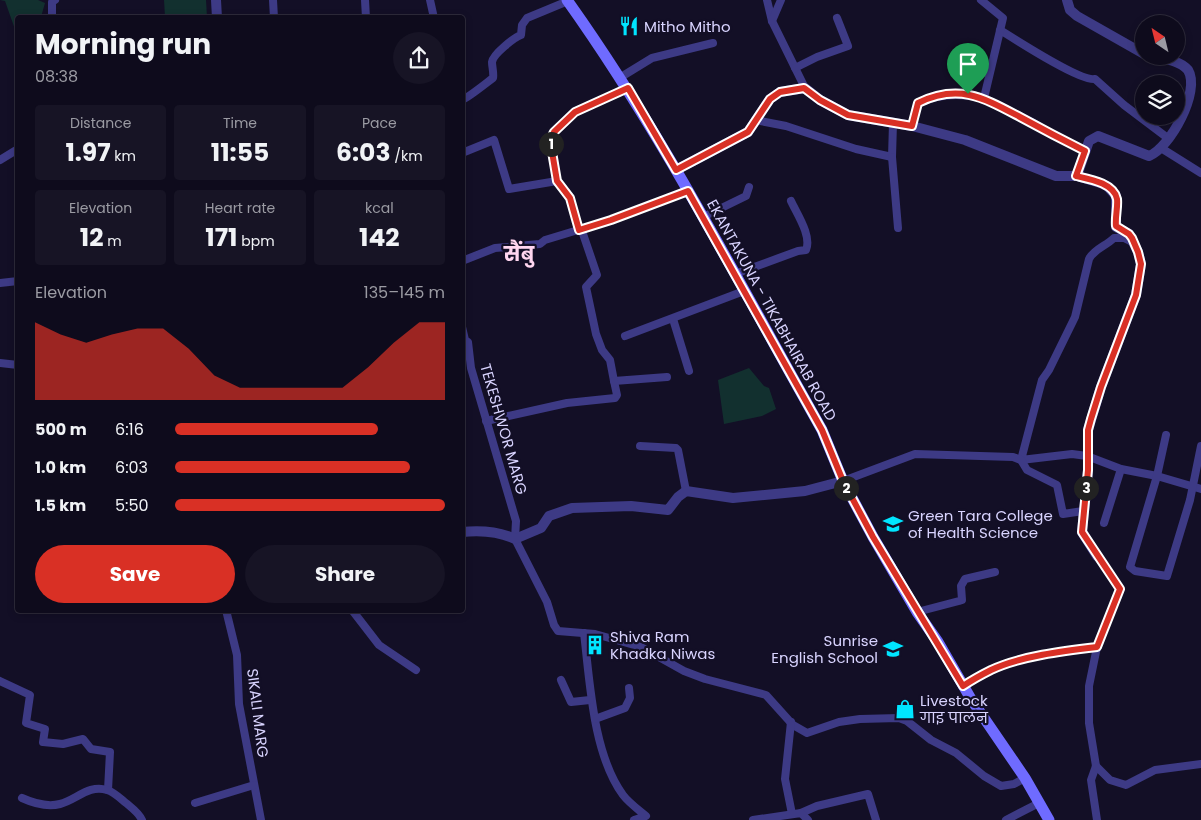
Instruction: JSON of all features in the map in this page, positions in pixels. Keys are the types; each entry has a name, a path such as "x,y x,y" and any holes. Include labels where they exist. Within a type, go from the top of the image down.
{"main road":[{"name":"EKANTAKUNA - TIKABHAIRAB ROAD","path":"568,1 628,88 703,217 822,430 843,481 917,612 938,642 963,686 1025,778 1049,820"}],"street":[{"path":"52,15 52,2 55,0"},
{"path":"216,0 217,15"},
{"path":"273,0 274,15"},
{"path":"365,0 366,15"},
{"path":"430,0 433,15"},
{"path":"767,0 772,22 804,88 820,100 848,115 912,126 965,140 1056,176 1076,176 1100,183 1113,192 1117,200 1116,226 1129,234 1141,264 1136,295 1101,387 1091,419 1087,456 1088,470 1082,532 1120,589 1097,647 1089,686 1089,723 1096,766 1091,780 1097,820"},
{"path":"772,22 781,0"},
{"path":"981,0 1003,18 984,98"},
{"path":"1067,0 1070,10 1077,16 1135,49"},
{"path":"465,99 477,88 493,78 492,61 497,53 508,46 513,38 521,35 522,25 527,18 568,1"},
{"path":"795,68 817,57 848,46 837,18"},
{"path":"1000,30 1063,67 1090,80 1096,78 1124,105 1169,139"},
{"path":"621,77 652,58 713,43"},
{"path":"1076,176 1090,141 1098,136 1149,156 1161,148 1169,139 1191,98 1193,87 1191,78 1187,69 1181,65"},
{"path":"486,421 567,403 615,398 618,395 610,360 602,350 596,334 588,300 586,288 597,275 570,198 557,181 550,140 554,132 575,112 628,88"},
{"path":"676,170 748,132 770,99 780,92 804,88"},
{"path":"912,126 918,103 926,99 950,94 984,98 1085,151"},
{"path":"755,120 786,126 856,149 892,157"},
{"path":"893,123 892,157 898,228"},
{"path":"465,152 494,140 509,189 557,181"},
{"path":"1161,148 1201,173"},
{"path":"0,160 15,151"},
{"path":"703,217 746,196 749,187"},
{"path":"465,260 495,248 538,244 611,220 688,191"},
{"path":"735,274 798,251 806,250 809,244 807,236 791,201"},
{"path":"1021,460 1042,380 1049,370 1075,317 1093,252 1105,246 1114,238 1124,238 1134,243"},
{"path":"0,283 15,281"},
{"path":"625,336 744,291"},
{"path":"673,319 690,371"},
{"name":"TEKESHWOR MARG","path":"465,340 468,342 471,368 516,521 516,539"},
{"path":"0,363 15,365"},
{"path":"614,381 667,377"},
{"path":"1166,435 1157,476 1132,562 1131,569 1135,571 1167,576 1197,488 1201,446"},
{"path":"640,446 676,448 686,491"},
{"path":"516,539 541,528 549,516 572,508 631,506 668,510 678,497 686,491 733,498 805,491 843,481 916,454 1014,456 1021,460 1027,470 1057,485 1063,514 1083,511"},
{"path":"1021,460 1072,454 1087,456 1121,469 1157,476 1197,488"},
{"path":"1104,522 1121,469"},
{"path":"465,532 480,530 505,534 516,539 547,602 554,625 558,631 563,633 584,633 641,647 678,668 704,679 766,695 798,729 807,733 839,722 860,719 899,718 907,721 931,740 956,753 984,776 1001,786 1014,784 1025,778"},
{"path":"917,612 959,602 962,600 961,586 965,579 995,572"},
{"name":"SIKALI MARG","path":"227,613 237,655 240,704 261,820"},
{"path":"354,613 378,645 416,670"},
{"path":"584,633 590,700 610,772 624,796 646,818"},
{"path":"963,686 992,670 1025,660 1063,651 1097,647"},
{"path":"561,680 570,702 590,700"},
{"path":"0,681 30,695 26,723 44,729 43,742 63,744 83,739 91,749 110,752 108,790"},
{"path":"595,719 625,708 630,698 629,688"},
{"path":"791,722 785,779 792,814"},
{"path":"1096,766 1110,780 1126,785 1155,770 1201,764"},
{"path":"195,803 254,785"},
{"path":"22,798 38,804 60,804 87,791 95,789 108,790 132,808 142,820"},
{"path":"753,820 801,813 817,806 868,794 876,820"},
{"path":"1006,820 1039,803"},
{"path":"801,813 808,820"},
{"path":"634,820 646,818"}],"green space":[{"path":"0,0 38,0 45,3 42,15 15,15 15,29 5,1"},
{"path":"164,0 206,0 207,15 165,15"},
{"path":"749,368 764,386 769,388 776,409 762,416 724,424 718,380"}],"place":[{"name":"Mitho Mitho","path":"629,26"},
{"name":"Green Tara College of Health Science","path":"893,524"},
{"name":"Shiva Ram Khadka Niwas","path":"595,645"},
{"name":"Sunrise English School","path":"893,649"},
{"name":"Livestock गाइ पालन","path":"905,709"}],"district":[{"name":"सैंबु","path":"519,254"}],"route":[{"path":"628,88 676,170 748,132 763,106 780,92 804,88 831,107 848,115 912,126 918,103 926,99 950,94 968,94 984,98 1085,151 1076,176 1107,186 1116,196 1116,226 1132,238 1141,264 1136,295 1101,387 1088,430 1088,470 1082,532 1120,589 1097,647 1063,651 1025,660 992,670 963,686 928,625 917,612 873,537 843,481 822,430 688,191 676,197 579,230 569,194 557,181 550,140 554,132 575,112 628,88"}]}
